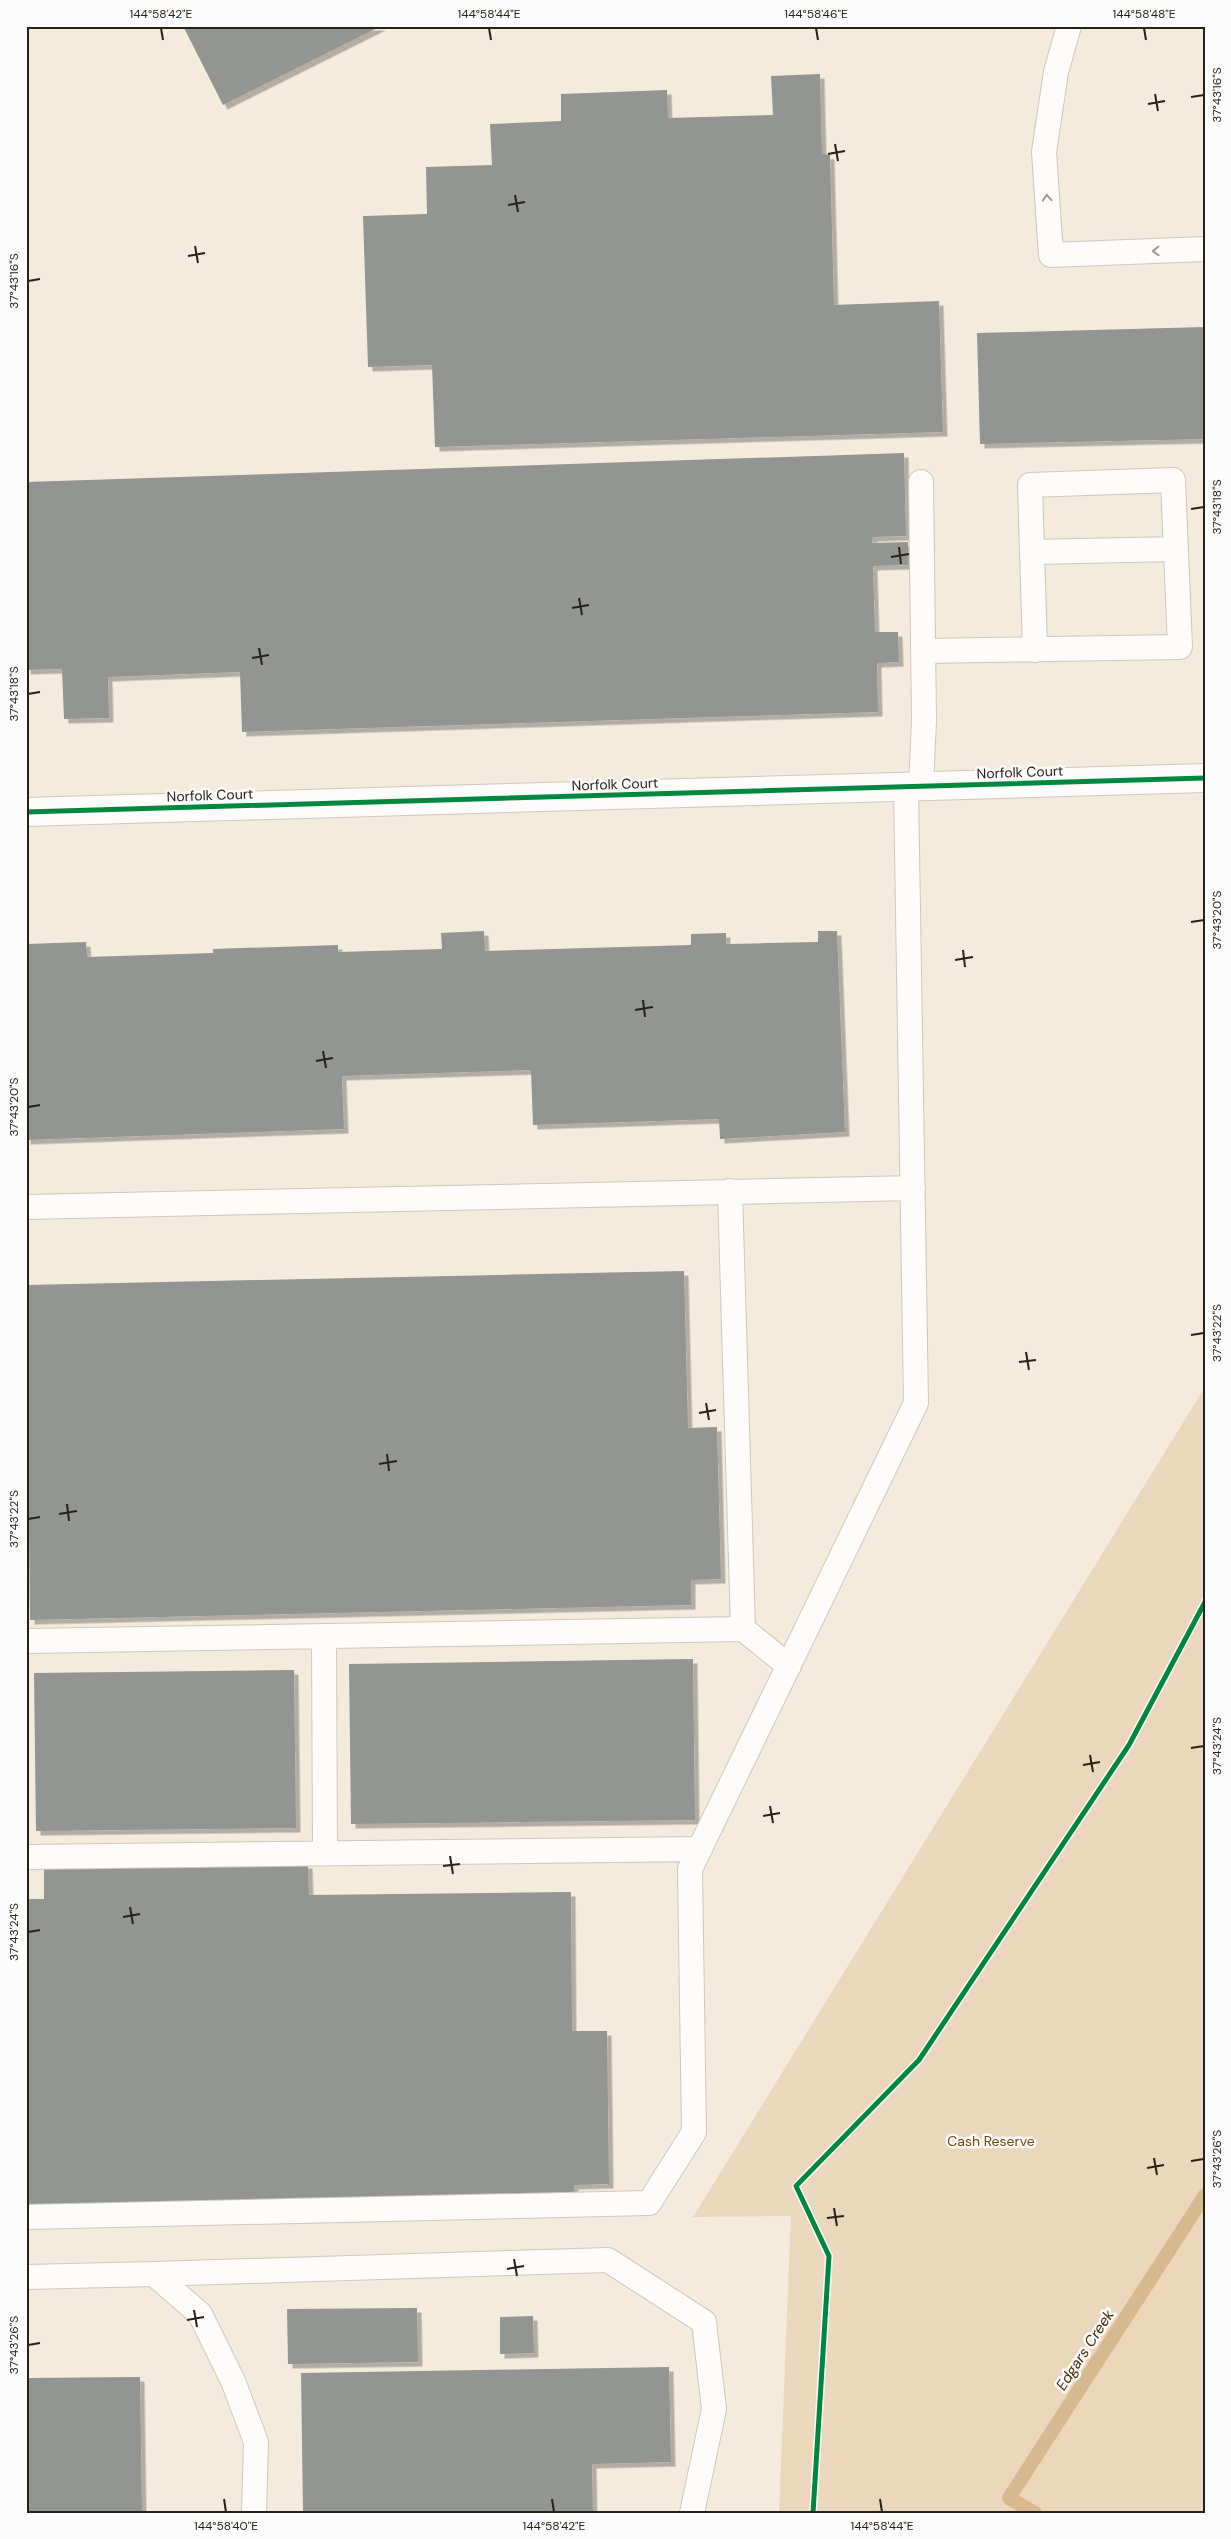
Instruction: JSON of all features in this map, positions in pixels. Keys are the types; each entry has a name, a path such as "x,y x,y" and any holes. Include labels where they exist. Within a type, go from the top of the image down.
{"street":[{"name":"Norfolk Court","path":"26,812 1205,778"}],"lane":[{"path":"1069,26 1056,72 1044,152 1051,255 1205,249"},
{"path":"923,651 1035,650 1180,647 1173,480 1030,485 1035,650"},
{"path":"26,2217 649,2203 694,2132 690,1869 916,1403 913,1188 914,786 924,721 921,482"},
{"path":"1032,552 1176,549"},
{"path":"26,1207 913,1188"},
{"path":"730,1191 743,1629"},
{"path":"26,1641 743,1629 789,1666"},
{"path":"324,1636 325,1854"},
{"path":"26,1857 700,1849"},
{"path":"26,2277 608,2260 704,2322 714,2409 692,2513"},
{"path":"154,2274 200,2314 233,2381 256,2442 254,2513"}],"green space":[{"name":"Cash Reserve","path":"1205,1387 1205,2513 779,2513 791,2216 693,2217"}],"building":[{"path":"183,26 381,26 223,105"},
{"path":"820,74 822,154 830,155 834,305 939,301 943,432 435,447 432,365 368,367 363,216 427,214 426,167 492,165 490,124 561,121 561,94 667,90 668,118 773,115 771,76"},
{"path":"1205,327 1205,439 980,444 977,333"},
{"path":"904,453 906,536 873,537 872,543 908,542 908,565 873,566 875,632 898,632 899,662 877,663 878,712 242,732 240,672 108,677 109,718 64,719 62,669 26,670 26,482"},
{"path":"484,931 485,951 691,945 691,934 726,933 726,944 818,942 818,931 837,931 845,1132 720,1139 719,1119 533,1125 531,1070 342,1076 344,1129 26,1140 26,944 86,942 87,957 213,953 213,949 338,945 338,952 442,949 441,933"},
{"path":"684,1271 688,1428 717,1427 721,1579 691,1580 691,1605 30,1620 26,1285"},
{"path":"693,1659 695,1820 351,1824 349,1664"},
{"path":"294,1670 296,1828 36,1831 34,1673"},
{"path":"308,1864 309,1895 571,1892 572,2031 607,2031 609,2184 574,2185 574,2197 26,2204 26,1899 44,1899 44,1868"},
{"path":"417,2308 418,2362 288,2364 287,2309"},
{"path":"533,2316 534,2353 500,2354 500,2317"},
{"path":"669,2367 671,2462 592,2464 593,2513 303,2513 301,2373"},
{"path":"140,2377 142,2513 26,2513 26,2378"}],"waterway":[{"name":"Edgars Creek","path":"1035,2513 1009,2498 1205,2195"}],"cycle path":[{"path":"26,812 1205,778"},
{"path":"813,2513 829,2256 796,2186 919,2060 1129,1745 1205,1602"}]}
